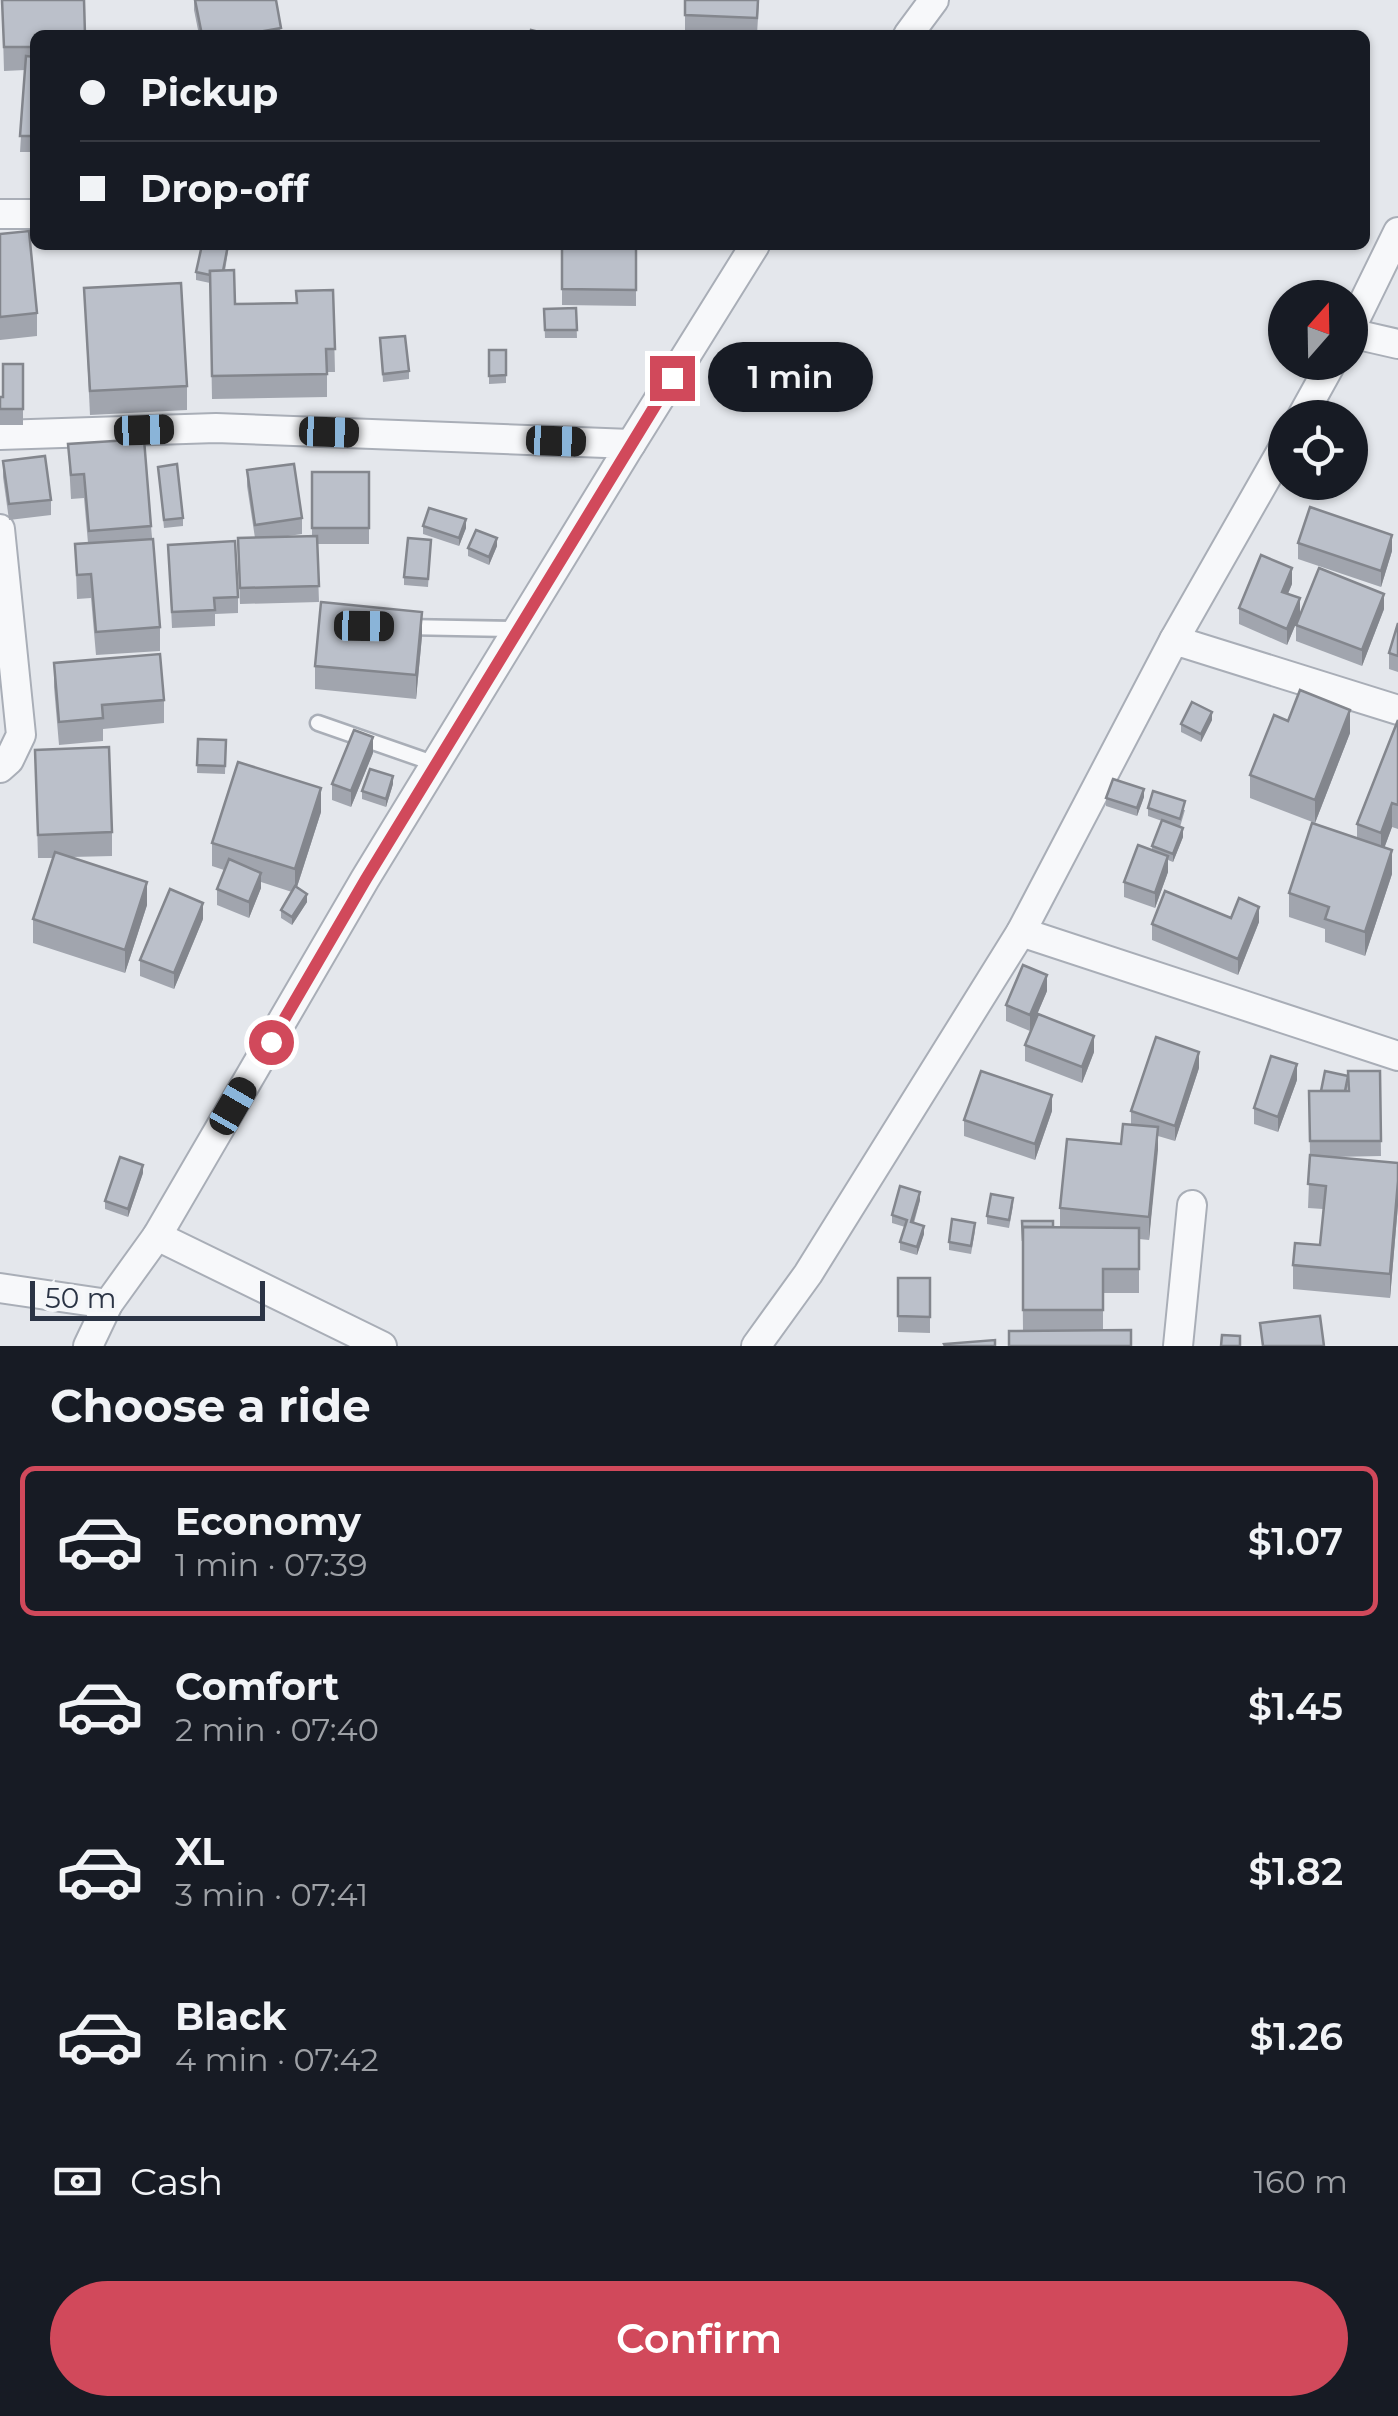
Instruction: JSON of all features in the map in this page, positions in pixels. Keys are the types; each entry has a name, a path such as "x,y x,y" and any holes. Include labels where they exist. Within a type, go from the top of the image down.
{"street":[{"path":"912,30 934,0"},
{"path":"0,214 30,214"},
{"path":"1368,294 1398,232"},
{"path":"88,1346 108,1304 157,1236 366,879 752,250"},
{"path":"1368,336 1398,344"},
{"path":"0,435 216,428 631,444"},
{"path":"756,1346 808,1274 1021,932 1174,640 1268,475"},
{"path":"0,528 21,735 10,760 0,768"},
{"path":"1174,640 1398,710"},
{"path":"1021,932 1398,1056"},
{"path":"1178,1346 1192,1204"},
{"path":"157,1236 382,1346"},
{"path":"0,1288 108,1304"}],"lane":[{"path":"383,627 518,630"},
{"path":"318,724 436,764"}],"building":[{"path":"2,0 84,0 85,30 30,30 30,47 4,47"},
{"path":"195,0 276,0 281,28 201,30"},
{"path":"685,0 758,0 757,18 685,15"},
{"path":"26,56 30,56 30,136 20,136"},
{"path":"29,231 37,313 0,317 0,234"},
{"path":"201,250 227,250 223,271 210,271 210,275 196,272"},
{"path":"562,250 636,250 636,290 562,289"},
{"path":"234,270 235,304 297,303 296,291 333,290 335,349 326,349 327,374 212,376 210,271"},
{"path":"181,283 187,386 90,391 84,288"},
{"path":"576,308 577,330 545,330 544,309"},
{"path":"405,336 409,371 383,374 380,338"},
{"path":"489,350 506,350 506,375 489,376"},
{"path":"3,364 23,364 23,409 0,409"},
{"path":"144,439 151,526 89,531 84,474 71,475 68,444"},
{"path":"45,456 51,500 9,504 3,461"},
{"path":"177,464 183,518 164,520 158,467"},
{"path":"294,464 302,518 255,525 247,470"},
{"path":"312,472 369,472 369,528 312,528"},
{"path":"1310,507 1392,535 1381,571 1298,543"},
{"path":"429,508 466,519 459,538 423,526"},
{"path":"476,530 497,538 489,557 468,548"},
{"path":"317,536 319,586 240,588 238,538"},
{"path":"408,538 431,540 428,579 404,577"},
{"path":"153,539 160,627 96,632 91,574 77,575 75,544"},
{"path":"235,541 238,597 214,598 215,610 172,612 168,545"},
{"path":"1261,555 1292,568 1282,592 1300,598 1287,629 1239,608"},
{"path":"1319,568 1384,594 1362,650 1296,625"},
{"path":"321,602 422,612 416,675 315,666"},
{"path":"1398,623 1398,656 1389,653"},
{"path":"160,654 164,700 102,705 103,718 59,722 54,663"},
{"path":"1300,690 1350,710 1315,800 1250,775 1274,715 1288,721"},
{"path":"1192,702 1212,712 1201,734 1181,724"},
{"path":"1398,720 1398,805 1392,803 1381,833 1357,824"},
{"path":"354,730 373,737 351,791 332,784"},
{"path":"198,739 226,740 225,766 197,765"},
{"path":"109,747 112,832 38,835 35,750"},
{"path":"238,762 321,788 295,869 212,843"},
{"path":"370,769 393,776 386,799 362,791"},
{"path":"1113,779 1144,789 1137,808 1106,798"},
{"path":"1153,791 1185,801 1180,819 1148,808"},
{"path":"1162,820 1183,828 1173,854 1152,846"},
{"path":"1312,823 1392,850 1365,932 1325,919 1329,907 1289,893"},
{"path":"1138,845 1168,856 1155,893 1124,882"},
{"path":"55,852 147,882 125,950 33,919"},
{"path":"229,859 261,873 249,902 217,889"},
{"path":"295,886 307,894 292,917 281,910"},
{"path":"170,889 203,903 174,973 140,960"},
{"path":"1165,891 1231,918 1239,898 1259,907 1238,959 1152,924"},
{"path":"1023,965 1047,975 1030,1015 1006,1005"},
{"path":"1038,1014 1094,1036 1082,1067 1025,1045"},
{"path":"1156,1037 1199,1052 1175,1126 1131,1111"},
{"path":"1271,1056 1297,1064 1278,1117 1254,1108"},
{"path":"981,1071 1052,1095 1035,1144 964,1120"},
{"path":"1325,1071 1348,1076 1345,1091 1321,1091"},
{"path":"1348,1071 1380,1071 1381,1141 1310,1141 1309,1091 1349,1091"},
{"path":"1123,1124 1158,1127 1149,1217 1060,1208 1067,1139 1121,1144"},
{"path":"1310,1155 1398,1163 1390,1274 1293,1265 1295,1243 1320,1245 1326,1186 1308,1184"},
{"path":"120,1157 143,1165 128,1209 105,1201"},
{"path":"900,1186 920,1192 911,1222 924,1226 917,1247 900,1242 907,1220 892,1215"},
{"path":"991,1194 1013,1198 1009,1220 987,1216"},
{"path":"952,1219 975,1223 971,1246 949,1242"},
{"path":"1022,1221 1053,1221 1053,1227 1023,1227 1023,1241"},
{"path":"1023,1227 1139,1228 1139,1269 1103,1269 1103,1310 1023,1310"},
{"path":"898,1278 930,1278 930,1317 898,1316"},
{"path":"1320,1316 1324,1346 1263,1346 1260,1323"},
{"path":"1131,1330 1131,1346 1009,1346 1009,1331"},
{"path":"1222,1335 1240,1336 1240,1346 1221,1346"},
{"path":"995,1340 995,1346 944,1344"}],"route":[{"path":"271,1042 672,378"}]}
